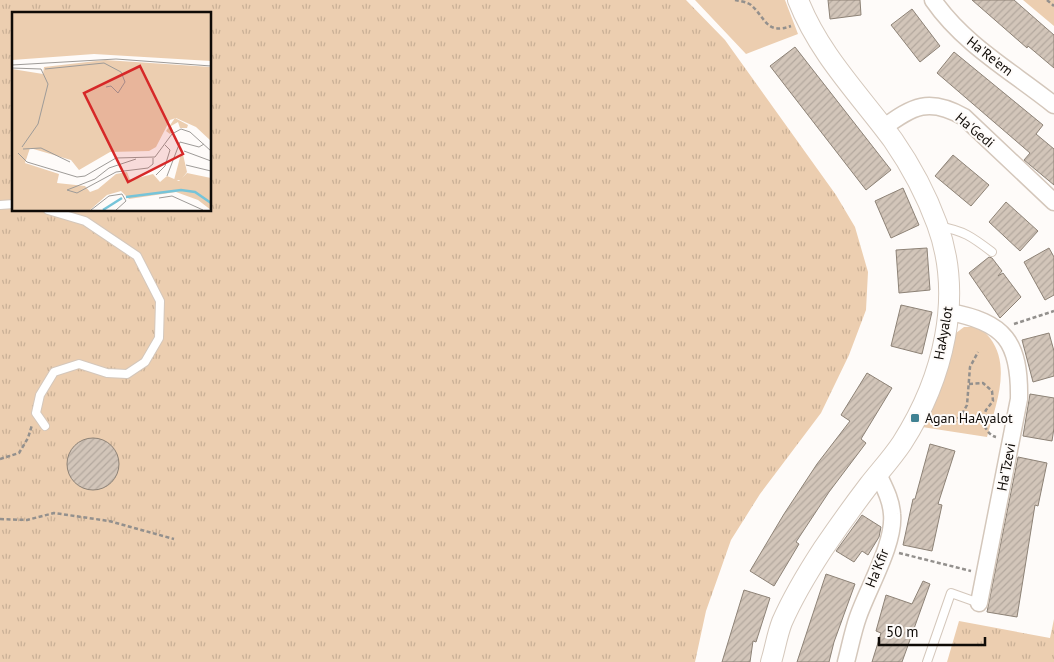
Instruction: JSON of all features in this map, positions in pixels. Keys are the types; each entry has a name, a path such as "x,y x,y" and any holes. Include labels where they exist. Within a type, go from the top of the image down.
{"street":[{"name":"HaAyalot","path":"771,662 782,624 798,591 822,551 853,506 901,444 917,417 933,381 942,354 949,312 950,286 946,258 938,226 910,166 883,128 832,64 806,20 798,0"},
{"name":"Ha'Re'em","path":"933,0 951,23 976,46 1054,105"},
{"name":"Ha'Gedi","path":"883,128 904,113 919,107 948,108 964,117 1054,202"},
{"path":"949,312 968,316 998,329"},
{"name":"Ha'Tzevi","path":"979,603 1019,398 1020,381 1015,358 1008,339 998,329"},
{"name":"Ha'Kfir","path":"846,662 857,618 892,528 893,515 890,502 878,474"}],"lane":[{"path":"45,426 36,413 40,395 54,372 78,364 106,373 127,374 145,362 159,338 160,301 137,256 85,221 51,211"},
{"path":"938,226 960,230 972,236 992,252"},
{"path":"927,662 950,593 979,603"}],"path":[{"path":"735,0 749,4 766,24 776,29 806,20"},
{"path":"1047,0 1054,6"},
{"path":"998,329 1054,311"},
{"path":"917,417 941,422 956,420 962,414 967,405 970,367 978,352"},
{"path":"969,384 983,383 992,391 993,401 986,410 982,420 992,436 1011,440"},
{"path":"0,459 19,453 28,438 36,413"},
{"path":"0,518 27,520 54,513 109,521 174,539"},
{"path":"885,550 985,574"}],"green space":[{"path":"0,0 686,0 725,40 836,195 855,227 868,272 866,310 849,355 821,413 760,494 731,540 706,611 695,662 0,662"},
{"path":"695,0 785,0 798,34 746,54"},
{"path":"1023,0 1054,0 1054,26"},
{"path":"964,327 979,327 990,338 997,349 1000,361 1000,387 987,437 922,427 938,397 956,333"},
{"path":"1054,619 1054,662 947,662 959,621 1050,638"}],"building":[{"path":"828,0 860,0 861,15 830,19"},
{"path":"972,0 1014,0 1054,35 1054,68 1028,46 1027,48"},
{"path":"912,9 940,46 920,62 891,25"},
{"path":"795,47 891,170 866,190 770,66"},
{"path":"954,52 1043,125 1036,134 1054,149 1054,185 1024,160 1030,153 937,73"},
{"path":"953,155 989,185 971,206 935,176"},
{"path":"903,188 919,225 891,238 875,201"},
{"path":"1006,202 1038,231 1020,251 989,222"},
{"path":"927,248 930,290 899,293 896,250"},
{"path":"1049,248 1054,257 1054,295 1045,300 1024,262"},
{"path":"989,257 992,258 1002,271 998,276 1003,273 1021,297 1000,318 969,273"},
{"path":"901,305 932,312 922,354 891,346"},
{"path":"1049,333 1054,351 1054,376 1033,382 1022,340"},
{"path":"867,373 892,388 861,439 866,443 829,492 796,542 799,544 774,586 750,571 817,464 850,421 841,415"},
{"path":"1030,394 1054,398 1052,441 1023,436"},
{"path":"93,438 103,440 111,446 117,454 119,464 117,474 111,482 103,488 93,490 83,488 75,482 69,474 67,464 69,454 75,446 83,440"},
{"path":"930,444 955,451 938,504 942,505 932,551 903,545 913,499 915,499"},
{"path":"1018,457 1047,463 1038,506 1035,505 1017,617 987,612"},
{"path":"862,515 881,527 879,537 868,555 862,551 854,562 836,551"},
{"path":"826,574 855,584 834,642 829,662 797,662"},
{"path":"923,581 930,584 902,662 872,662 881,633 876,631 886,595 912,604"},
{"path":"744,590 770,598 756,642 753,641 750,662 722,662"}],"place":[{"name":"Agan HaAyalot","path":"915,418"}]}
